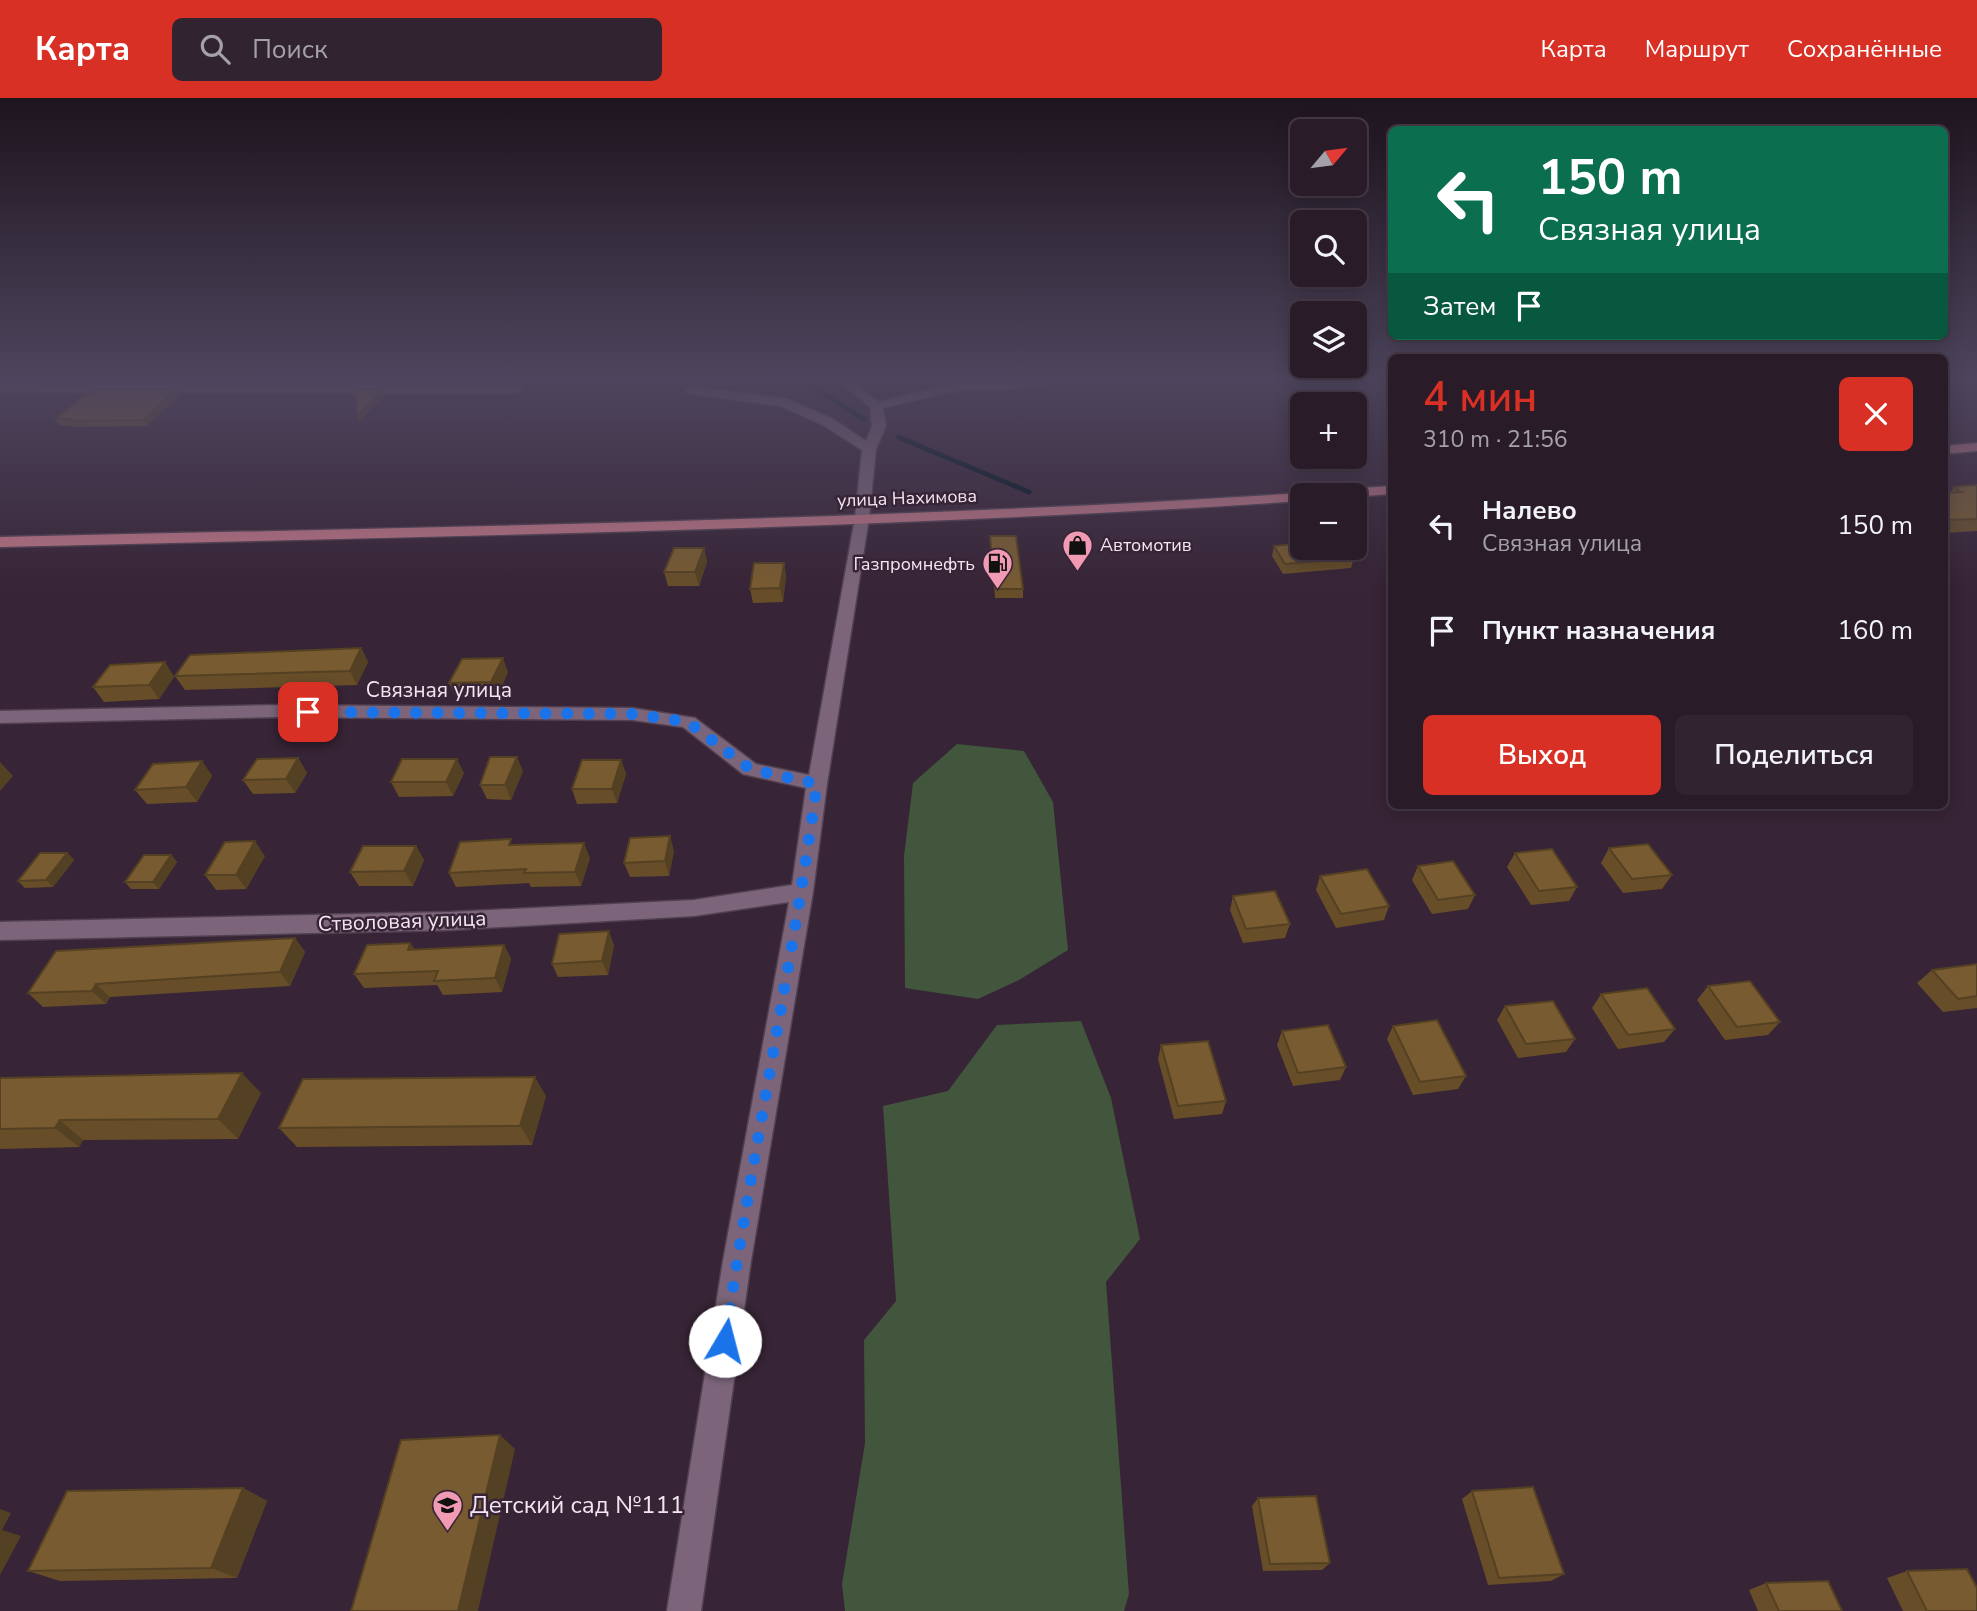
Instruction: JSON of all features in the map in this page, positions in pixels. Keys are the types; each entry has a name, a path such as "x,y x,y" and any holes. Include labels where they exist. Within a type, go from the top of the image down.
{"main road":[{"path":"1367,492 1388,490"},
{"name":"улица Нахимова","path":"0,542 1107,510 1290,498"}],"street":[{"path":"684,1611 737,1261 802,892 817,784 862,518 869,449"},
{"name":"Связная улица","path":"0,717 281,712 632,714 688,722 750,769 817,784"},
{"name":"Стволовая улица","path":"0,931 491,919 694,908 802,892"}],"green space":[{"path":"957,744 1024,751 1053,802 1068,950 1019,980 978,999 905,988 904,856 913,783"},
{"path":"1081,1021 1111,1098 1140,1239 1106,1282 1129,1594 1124,1611 845,1611 842,1584 865,1443 864,1340 896,1301 883,1106 948,1091 997,1025"}],"building":[{"path":"1977,485 1977,519 1948,520 1948,493 1962,492 1954,487"},
{"path":"990,536 1016,536 1023,589 995,589"},
{"path":"1290,544 1290,560 1331,560 1285,564 1274,546"},
{"path":"674,548 704,548 695,572 664,572"},
{"path":"754,563 784,563 780,588 750,589"},
{"path":"361,648 350,671 175,676 190,655"},
{"path":"503,658 491,682 449,683 462,659"},
{"path":"165,662 149,685 93,687 110,665"},
{"path":"490,757 517,757 505,785 480,785"},
{"path":"298,758 286,779 243,780 257,759"},
{"path":"402,759 457,759 446,782 391,782"},
{"path":"582,760 621,760 612,789 572,789"},
{"path":"202,761 186,787 135,790 153,764"},
{"path":"670,836 665,861 624,863 630,838"},
{"path":"511,839 509,845 584,843 575,872 524,873 526,869 449,873 460,842"},
{"path":"255,841 236,875 205,875 225,842"},
{"path":"1648,844 1672,875 1632,879 1609,848"},
{"path":"363,846 416,846 404,871 350,872"},
{"path":"1552,849 1577,887 1539,891 1515,853"},
{"path":"40,853 67,853 46,880 18,881"},
{"path":"144,855 171,855 153,882 125,882"},
{"path":"1453,861 1475,895 1438,900 1418,866"},
{"path":"1367,869 1389,906 1341,914 1320,876"},
{"path":"1275,891 1290,924 1246,929 1233,896"},
{"path":"609,931 602,961 552,964 559,934"},
{"path":"295,938 280,972 96,984 92,991 28,993 56,951"},
{"path":"410,943 408,950 504,945 495,978 434,981 438,971 354,974 367,945"},
{"path":"1977,964 1977,996 1958,999 1932,970"},
{"path":"1750,981 1780,1022 1737,1027 1708,986"},
{"path":"1647,988 1675,1029 1628,1035 1601,994"},
{"path":"1553,1001 1575,1039 1526,1044 1505,1006"},
{"path":"1437,1020 1466,1076 1420,1082 1393,1026"},
{"path":"1328,1025 1346,1067 1298,1073 1282,1031"},
{"path":"1208,1041 1226,1101 1178,1106 1161,1045"},
{"path":"242,1073 218,1119 60,1120 55,1128 0,1129 0,1078"},
{"path":"535,1077 520,1126 279,1128 303,1079"},
{"name":"Детский сад №111","path":"500,1435 458,1611 351,1611 401,1440"},
{"path":"1533,1487 1564,1574 1499,1578 1472,1491"},
{"path":"243,1488 211,1568 28,1571 67,1491"},
{"path":"1316,1496 1330,1563 1270,1564 1258,1498"},
{"path":"1967,1569 1977,1588 1977,1611 1927,1611 1907,1571"},
{"path":"1828,1581 1842,1611 1779,1611 1766,1583"}],"waterway":[{"path":"926,449 1029,492"}],"place":[{"name":"Автомотив","path":"1077,572"},
{"name":"Газпромнефть","path":"998,591"},
{"name":"Детский сад №111","path":"447,1532"}],"route":[{"path":"308,712 632,714 688,722 750,769 817,784 802,892 775,1029 725,1341"}]}
